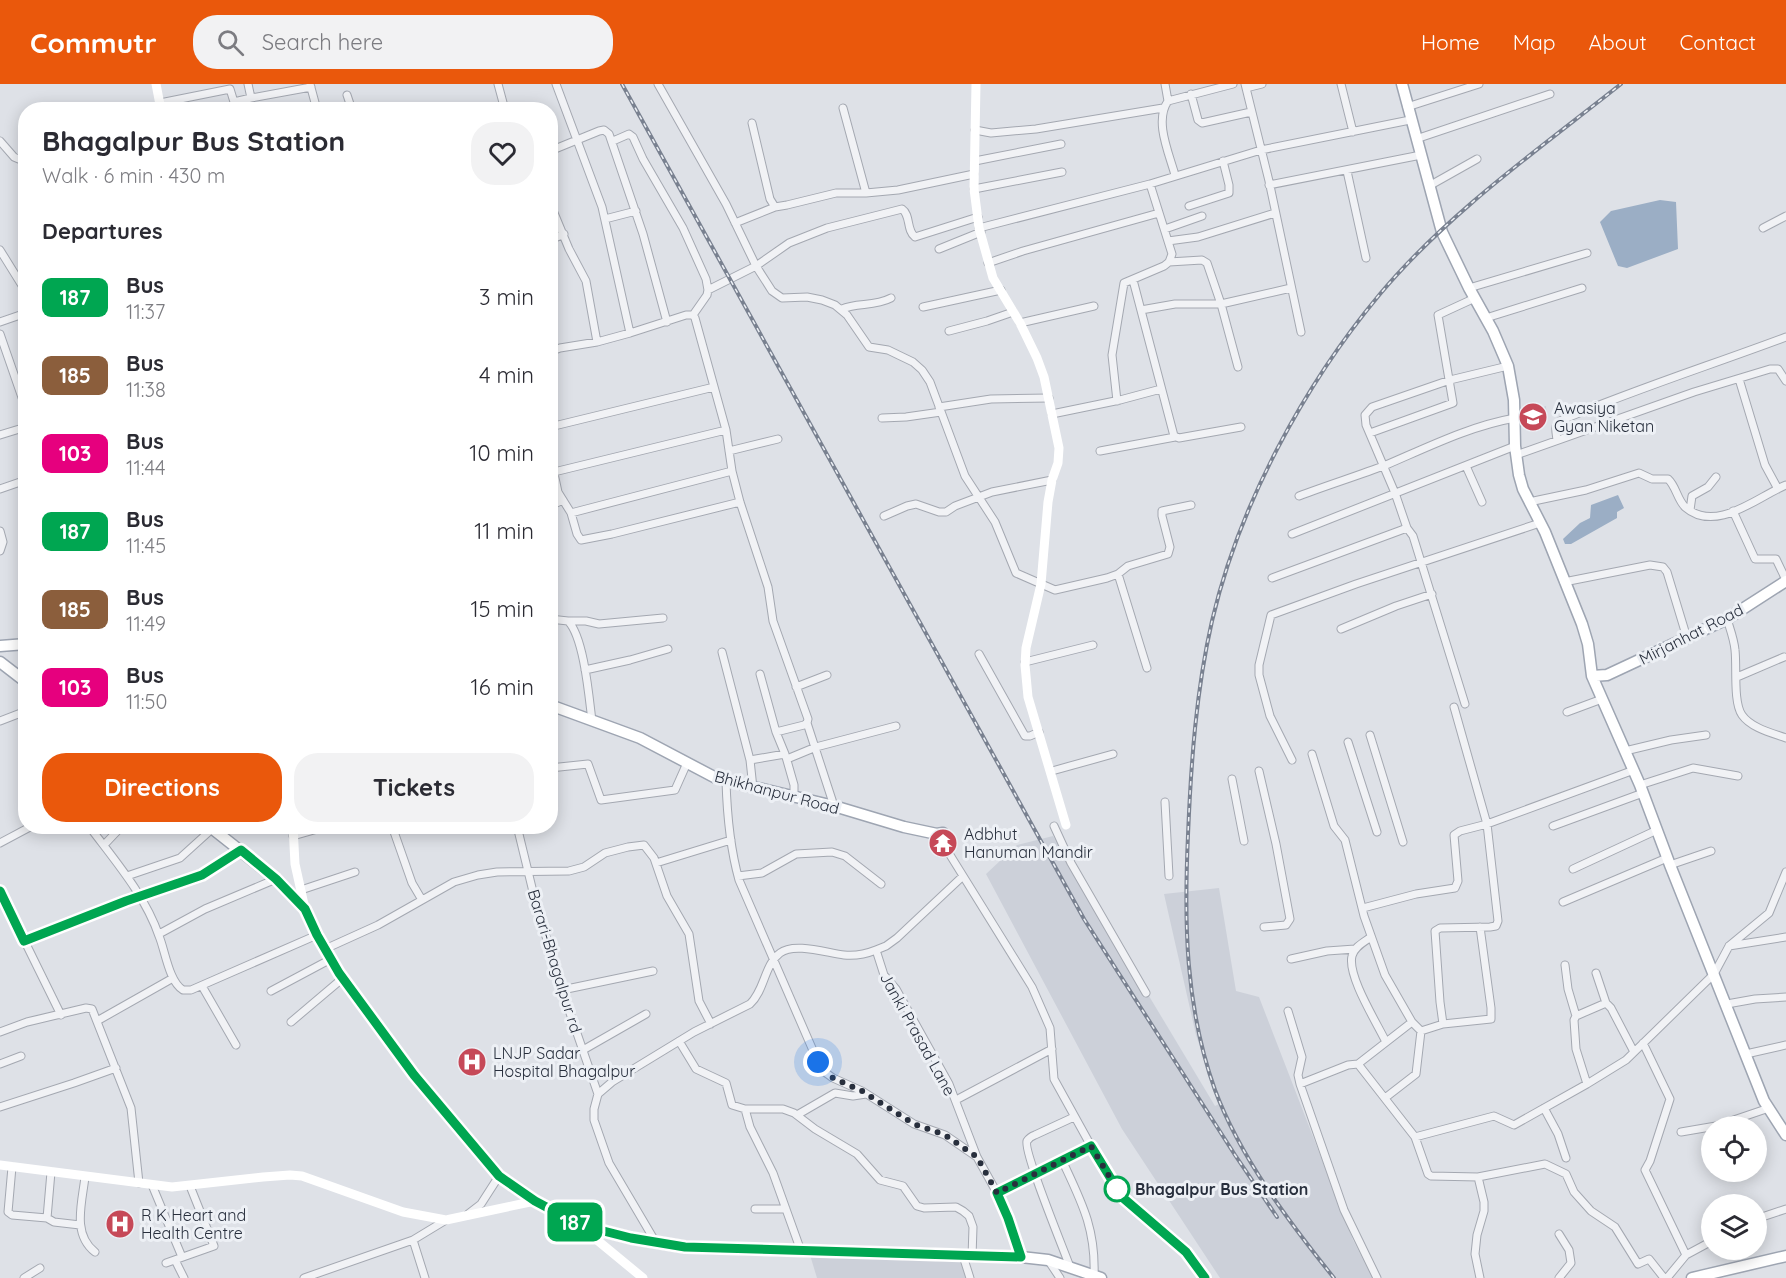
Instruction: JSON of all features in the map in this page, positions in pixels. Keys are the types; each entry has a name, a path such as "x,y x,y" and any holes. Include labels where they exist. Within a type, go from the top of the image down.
{"main road":[{"path":"1401,84 1442,232 1508,366 1514,400 1519,475 1582,624 1588,644 1592,676 1642,789 1746,1054 1769,1108 1786,1135"},
{"name":"Mirjanhat Road","path":"1592,676 1607,675 1727,619 1786,580"},
{"path":"0,646 18,645"},
{"path":"0,662 18,676"},
{"name":"Bhikhanpur Road","path":"558,708 640,738 716,778 834,806 904,827 940,833"},
{"path":"218,834 276,879 305,909 317,935 343,978 414,1075 499,1176 535,1201 580,1225 631,1238 685,1247 1021,1257 1048,1260 1097,1277"},
{"path":"1692,1278 1786,1256"}],"street":[{"path":"156,84 159,102"},
{"path":"248,84 251,98"},
{"path":"498,84 503,102"},
{"path":"556,84 600,200 630,333"},
{"path":"658,84 735,223 756,266 772,291 783,298 807,297 822,300 842,309 869,347 892,351 922,370 930,382 965,476 995,522 1016,573 1056,590 1118,574 1128,566 1168,554 1170,547 1161,516 1162,511 1191,505"},
{"path":"976,84 974,189 980,230 993,278 1020,323 1037,358 1049,398 1059,455 1048,502 1041,584 1026,648 1025,662 1028,697 1052,771 1066,825"},
{"path":"1165,84 1168,100 1163,108 1164,137 1175,175"},
{"path":"1168,100 1233,84"},
{"path":"1262,84 1245,86 1301,332"},
{"path":"1341,84 1353,132"},
{"path":"1407,107 1479,84"},
{"path":"176,102 230,88 234,102 310,85 315,102"},
{"path":"1191,94 1198,120 1202,123 1251,112"},
{"path":"1416,139 1550,94"},
{"path":"347,95 349,102"},
{"path":"843,108 866,193"},
{"path":"975,130 991,133 1036,129 1163,108"},
{"path":"939,249 980,230 1150,184 1261,150 1410,120"},
{"path":"752,123 770,199 775,207"},
{"path":"558,148 604,130 609,134 636,211 667,322"},
{"path":"613,141 629,134 633,137 643,159 683,228 706,279 708,290 693,315"},
{"path":"0,141 14,158 18,159"},
{"path":"975,161 1061,144"},
{"path":"1269,185 1421,156"},
{"path":"1429,186 1478,159"},
{"path":"1189,206 1229,193 1223,161"},
{"path":"1347,171 1366,258"},
{"path":"974,189 1062,172"},
{"path":"735,223 775,207 836,193 897,190 974,174"},
{"path":"1150,184 1172,254 1169,262"},
{"path":"708,290 756,266 789,243 826,228 902,209 906,212 911,234 915,237 978,218"},
{"path":"605,219 636,211"},
{"path":"988,263 1159,213"},
{"path":"1168,241 1198,237 1275,213"},
{"path":"1165,229 1202,216"},
{"path":"1763,228 1786,216"},
{"path":"558,221 568,249 587,286 597,342"},
{"path":"558,237 564,234"},
{"path":"0,250 18,279"},
{"path":"1370,433 1453,403 1438,315 1472,293 1587,254"},
{"path":"1117,401 1113,377 1113,347 1124,283 1169,262 1204,260 1210,270 1221,304 1238,367"},
{"path":"1133,280 1175,437"},
{"path":"1141,310 1175,304 1221,304 1291,288"},
{"path":"1486,318 1582,288"},
{"path":"923,307 1000,290"},
{"path":"842,309 849,306 880,303 891,298"},
{"path":"1020,323 1094,306"},
{"path":"949,331 1013,312"},
{"path":"558,349 597,342 686,315 693,315"},
{"path":"693,315 726,430 732,471 740,502 764,573 777,635 834,806"},
{"path":"0,322 18,316"},
{"path":"0,334 18,385"},
{"path":"1557,440 1556,426 1562,420 1657,382 1786,337"},
{"path":"1465,704 1413,536 1407,528 1365,415 1372,407 1450,380 1508,366"},
{"path":"1292,534 1466,466 1557,440 1739,379 1776,368 1782,372 1786,381"},
{"path":"1739,379 1765,465 1778,489"},
{"path":"558,425 714,387"},
{"path":"1052,414 1117,401 1161,389"},
{"path":"882,418 906,417 991,399 1049,398"},
{"path":"1299,496 1384,466 1443,440 1515,418"},
{"path":"1100,451 1241,428"},
{"path":"0,435 18,429"},
{"path":"558,471 685,438 726,430"},
{"path":"729,451 778,440"},
{"path":"1466,466 1482,502"},
{"path":"571,513 732,471"},
{"path":"1530,502 1586,490 1639,473 1652,479 1670,480 1680,501 1690,510 1712,516 1733,512 1786,485"},
{"path":"1690,510 1692,496 1708,487 1716,477"},
{"path":"884,516 916,504 939,512 946,512 955,506 1009,487 1052,480"},
{"path":"0,489 18,483"},
{"path":"558,492 571,513 578,534 583,540 740,502"},
{"path":"558,502 563,500"},
{"path":"1733,512 1755,558 1776,559 1786,580"},
{"path":"1292,760 1270,716 1259,675 1259,665 1270,617 1356,584 1540,523"},
{"path":"1272,578 1407,528"},
{"path":"0,531 3,542 0,551"},
{"path":"1564,582 1650,565 1664,567 1686,638"},
{"path":"1118,574 1147,668"},
{"path":"1341,629 1432,594"},
{"path":"558,620 599,624 663,618"},
{"path":"1727,619 1734,642 1738,704 1743,717 1767,732 1786,738"},
{"path":"568,621 574,629 585,670 592,721"},
{"path":"1025,662 1093,645"},
{"path":"585,670 668,649"},
{"path":"722,652 750,760 753,788"},
{"path":"979,654 1025,735 1030,736 1039,732"},
{"path":"1737,677 1784,657"},
{"path":"760,674 794,785 794,798"},
{"path":"796,687 827,675"},
{"path":"1567,712 1602,699"},
{"path":"1443,1024 1434,933 1440,928 1493,927 1498,921 1487,824 1454,707"},
{"path":"0,721 18,714"},
{"path":"776,732 807,723"},
{"path":"750,760 786,757 896,726"},
{"path":"1370,735 1403,842"},
{"path":"1625,751 1671,740 1706,735"},
{"path":"1348,742 1377,832"},
{"path":"1052,771 1113,754"},
{"path":"1312,754 1332,821 1347,845 1371,937 1385,975 1412,1022 1420,1031 1416,1074 1385,1098"},
{"path":"558,767 588,764 600,800 675,790 687,763"},
{"path":"1553,826 1693,768 1738,776"},
{"path":"1363,908 1416,894 1455,888 1458,881 1454,835 1460,831 1487,824 1634,770"},
{"path":"1259,771 1290,919 1289,924 1286,925 1263,927"},
{"path":"1232,779 1245,842"},
{"path":"726,781 727,811 738,876 778,973 821,1067 833,1078 866,1094 914,1124 945,1135 977,1157"},
{"path":"1165,802 1169,876"},
{"path":"1053,826 1146,993"},
{"path":"1573,869 1657,830"},
{"path":"0,843 18,833"},
{"path":"940,833 963,876 1032,987 1050,1028 1054,1079 1074,1118 1122,1197 1186,1252 1205,1278"},
{"path":"95,834 141,897 159,934 173,978 183,990 192,990 202,986 317,935"},
{"path":"104,845 114,834"},
{"path":"127,876 180,858 204,834"},
{"path":"293,834 295,864 305,909"},
{"path":"395,834 412,883 422,900"},
{"name":"Barari-Bhagalpur rd","path":"519,834 562,990 598,1094"},
{"path":"656,863 731,840"},
{"path":"325,949 378,925 454,882 497,872 563,872 580,869 605,854 644,845 656,863 667,896 689,934 699,1001 711,1024"},
{"path":"24,941 208,872 241,850"},
{"path":"1563,902 1669,861 1711,851"},
{"path":"738,876 762,873 796,854 832,852 845,856 881,884"},
{"path":"301,890 355,872"},
{"path":"1415,1137 1494,1116 1514,1125 1626,1060 1714,974 1729,946 1769,913 1786,872"},
{"name":"Janki Prasad Lane","path":"963,876 897,938 876,950 884,975 896,989 956,1100 977,1157 1008,1218 1021,1257"},
{"path":"159,934 205,909 276,879"},
{"path":"0,891 61,1015"},
{"path":"1420,1031 1443,1024 1491,1018 1480,927"},
{"path":"1371,937 1355,949 1351,960 1355,980 1386,1042"},
{"path":"1729,946 1786,937"},
{"path":"655,1241 622,1189 600,1140 594,1120 598,1094 612,1082 679,1041 744,1008 756,999 774,959 785,950 795,948 845,955 876,950"},
{"path":"1291,959 1355,949"},
{"path":"271,991 331,959"},
{"path":"1565,965 1568,989 1576,1016 1574,1039 1587,1084"},
{"path":"562,990 653,970"},
{"path":"1596,973 1606,1003 1611,1008 1634,1052"},
{"path":"98,1021 173,978"},
{"path":"291,1022 343,978"},
{"path":"202,986 236,1045"},
{"path":"1727,1005 1755,999 1786,997"},
{"path":"1576,1016 1606,1003"},
{"path":"0,1032 27,1022 89,1008 94,1012 132,1117 139,1183"},
{"path":"1288,1011 1302,1057 1298,1075 1300,1084 1344,1210 1377,1278"},
{"path":"583,1050 646,1014"},
{"path":"1300,1084 1348,1065 1359,1064 1412,1022"},
{"path":"679,1041 696,1069 723,1081 732,1105 745,1109 783,1109 797,1115 815,1129 857,1154 880,1180 903,1186 917,1206 924,1208 956,1207 969,1216 974,1227 967,1256 970,1278"},
{"path":"1643,1043 1670,1099 1650,1161 1644,1170 1686,1256"},
{"path":"1746,1054 1786,1045"},
{"path":"956,1100 1052,1049"},
{"path":"0,1064 21,1056"},
{"path":"1359,1064 1415,1137 1428,1174 1431,1176 1478,1177 1545,1164 1566,1174 1574,1192 1591,1210 1615,1227 1638,1264 1649,1259 1666,1278 1686,1256 1701,1247"},
{"path":"0,1107 116,1068"},
{"path":"797,1115 835,1094 853,1096 866,1094"},
{"path":"1544,1108 1558,1134 1566,1158"},
{"path":"1681,1132 1716,1126 1769,1108"},
{"path":"745,1109 750,1127 773,1173 801,1251"},
{"path":"1070,1267 1035,1174 1027,1144 1028,1140 1035,1135 1074,1118"},
{"path":"997,1193 1091,1146"},
{"path":"1062,1160 1089,1221 1097,1277"},
{"path":"0,1165 172,1187 290,1174 302,1176 403,1212 446,1220 535,1201"},
{"path":"12,1167 8,1212 12,1215 46,1218 54,1222 80,1225"},
{"path":"46,1218 51,1172"},
{"path":"463,1218 481,1204 499,1176"},
{"path":"85,1177 80,1225 82,1236 90,1248 96,1252"},
{"path":"1478,1177 1484,1202 1475,1254 1480,1278"},
{"path":"152,1185 184,1278"},
{"path":"166,1263 214,1246 190,1186"},
{"path":"756,1209 786,1209"},
{"path":"1767,1215 1786,1209"},
{"path":"304,1278 413,1240 446,1220"},
{"path":"580,1225 643,1278"},
{"path":"1558,1278 1571,1263 1569,1250 1559,1234"},
{"path":"413,1240 425,1278"},
{"path":"1048,1260 1060,1278"},
{"path":"24,1278 40,1268"}],"shaded area":[{"name":"Awasiya Gyan Niketan","path":"1546,406 1547,418 1523,425 1519,415"},
{"path":"1053,836 1215,1106 1219,1104 1196,1035 1164,894 1219,888 1236,991 1259,997 1353,1240 1373,1278 1220,1278 1122,1129 986,874 1017,845"},
{"path":"810,1255 960,1260 966,1278 817,1278"}],"water":[{"path":"1660,200 1676,202 1678,249 1627,268 1618,266 1600,222 1611,211"},
{"path":"1618,495 1624,508 1617,512 1617,518 1571,544 1565,544 1563,539 1580,523 1590,518 1591,505"}],"railway":[{"path":"622,84 1084,919 1277,1217"},
{"path":"1334,1278 1283,1212 1252,1164 1225,1115 1205,1058 1192,995 1186,900 1191,781 1195,727 1206,647 1212,621 1224,577 1257,491 1301,407 1325,367 1352,329 1380,294 1435,236 1495,183 1621,84"}],"bus line":[{"name":"187","path":"0,891 24,941 126,901 202,875 241,850 276,879 305,909 339,973 414,1075 490,1168 535,1201 580,1225 631,1238 685,1247 1021,1257 997,1193 1091,1146 1122,1197 1186,1252 1205,1278"}],"place":[{"name":"Awasiya Gyan Niketan","path":"1533,417"},
{"name":"Adbhut Hanuman Mandir","path":"943,843"},
{"name":"LNJP Sadar Hospital Bhagalpur","path":"472,1062"},
{"name":"Bhagalpur Bus Station","path":"1117,1189"},
{"name":"R K Heart and Health Centre","path":"120,1224"}],"route":[{"path":"818,1062 833,1078 862,1091 914,1124 945,1135 977,1157 997,1193 1091,1146 1118,1191 1117,1189"}]}
